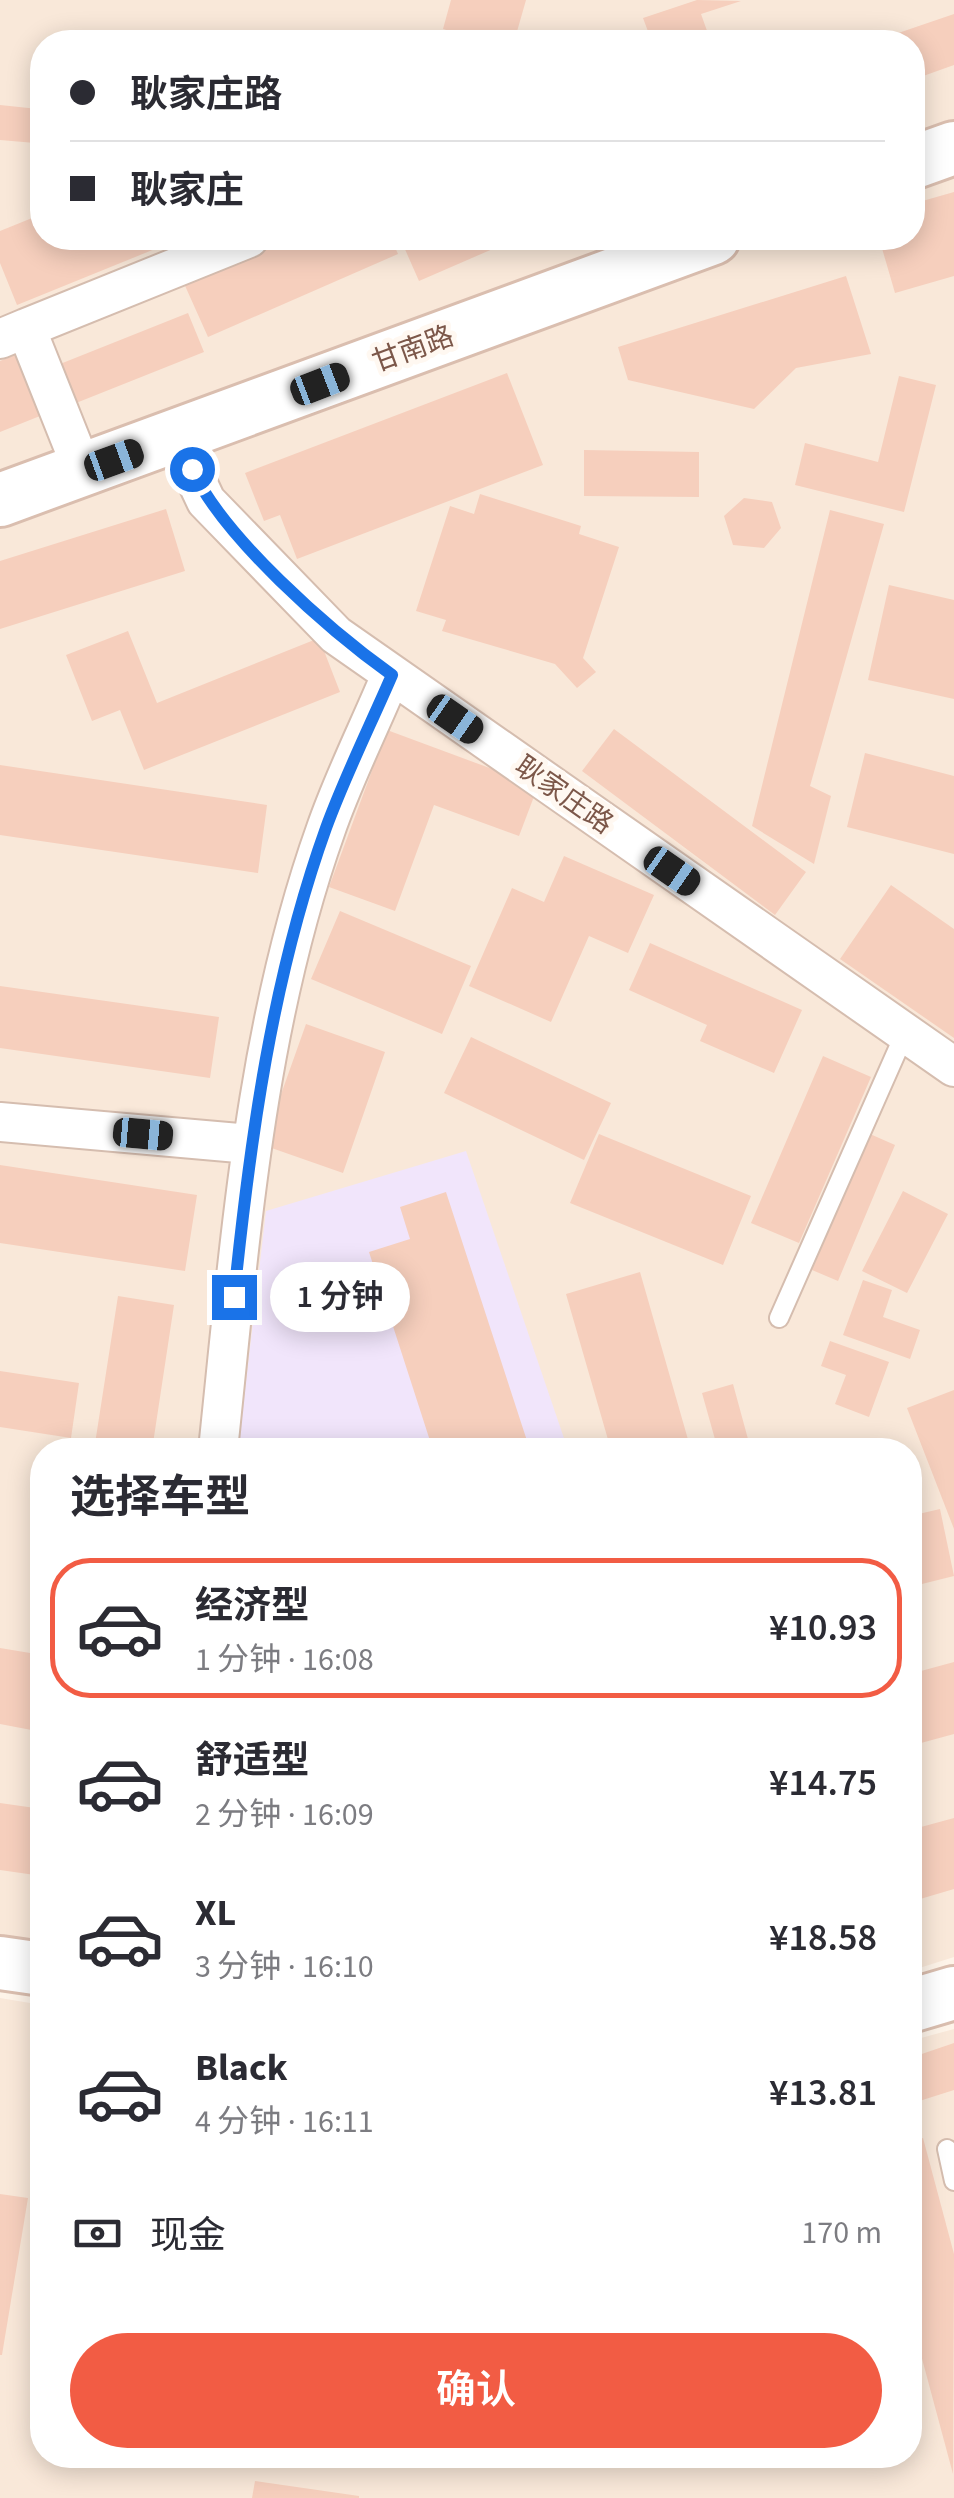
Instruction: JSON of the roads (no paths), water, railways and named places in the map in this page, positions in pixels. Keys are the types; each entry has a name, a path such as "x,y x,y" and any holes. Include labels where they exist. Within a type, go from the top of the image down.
{"street":[{"path":"925,158 954,148"},
{"path":"83,471 13,334 220,250"},
{"name":"甘南路","path":"0,500 680,250"},
{"name":"耿家庄路","path":"176,437 206,501 336,635 954,1067"},
{"path":"219,1438 250,1144 288,963 326,829 392,675"},
{"path":"0,1122 250,1144"},
{"path":"0,1962 30,1967"},
{"path":"922,2002 954,1993"}],"lane":[{"path":"779,1318 905,1033"},
{"path":"946,2149 954,2181"}]}
